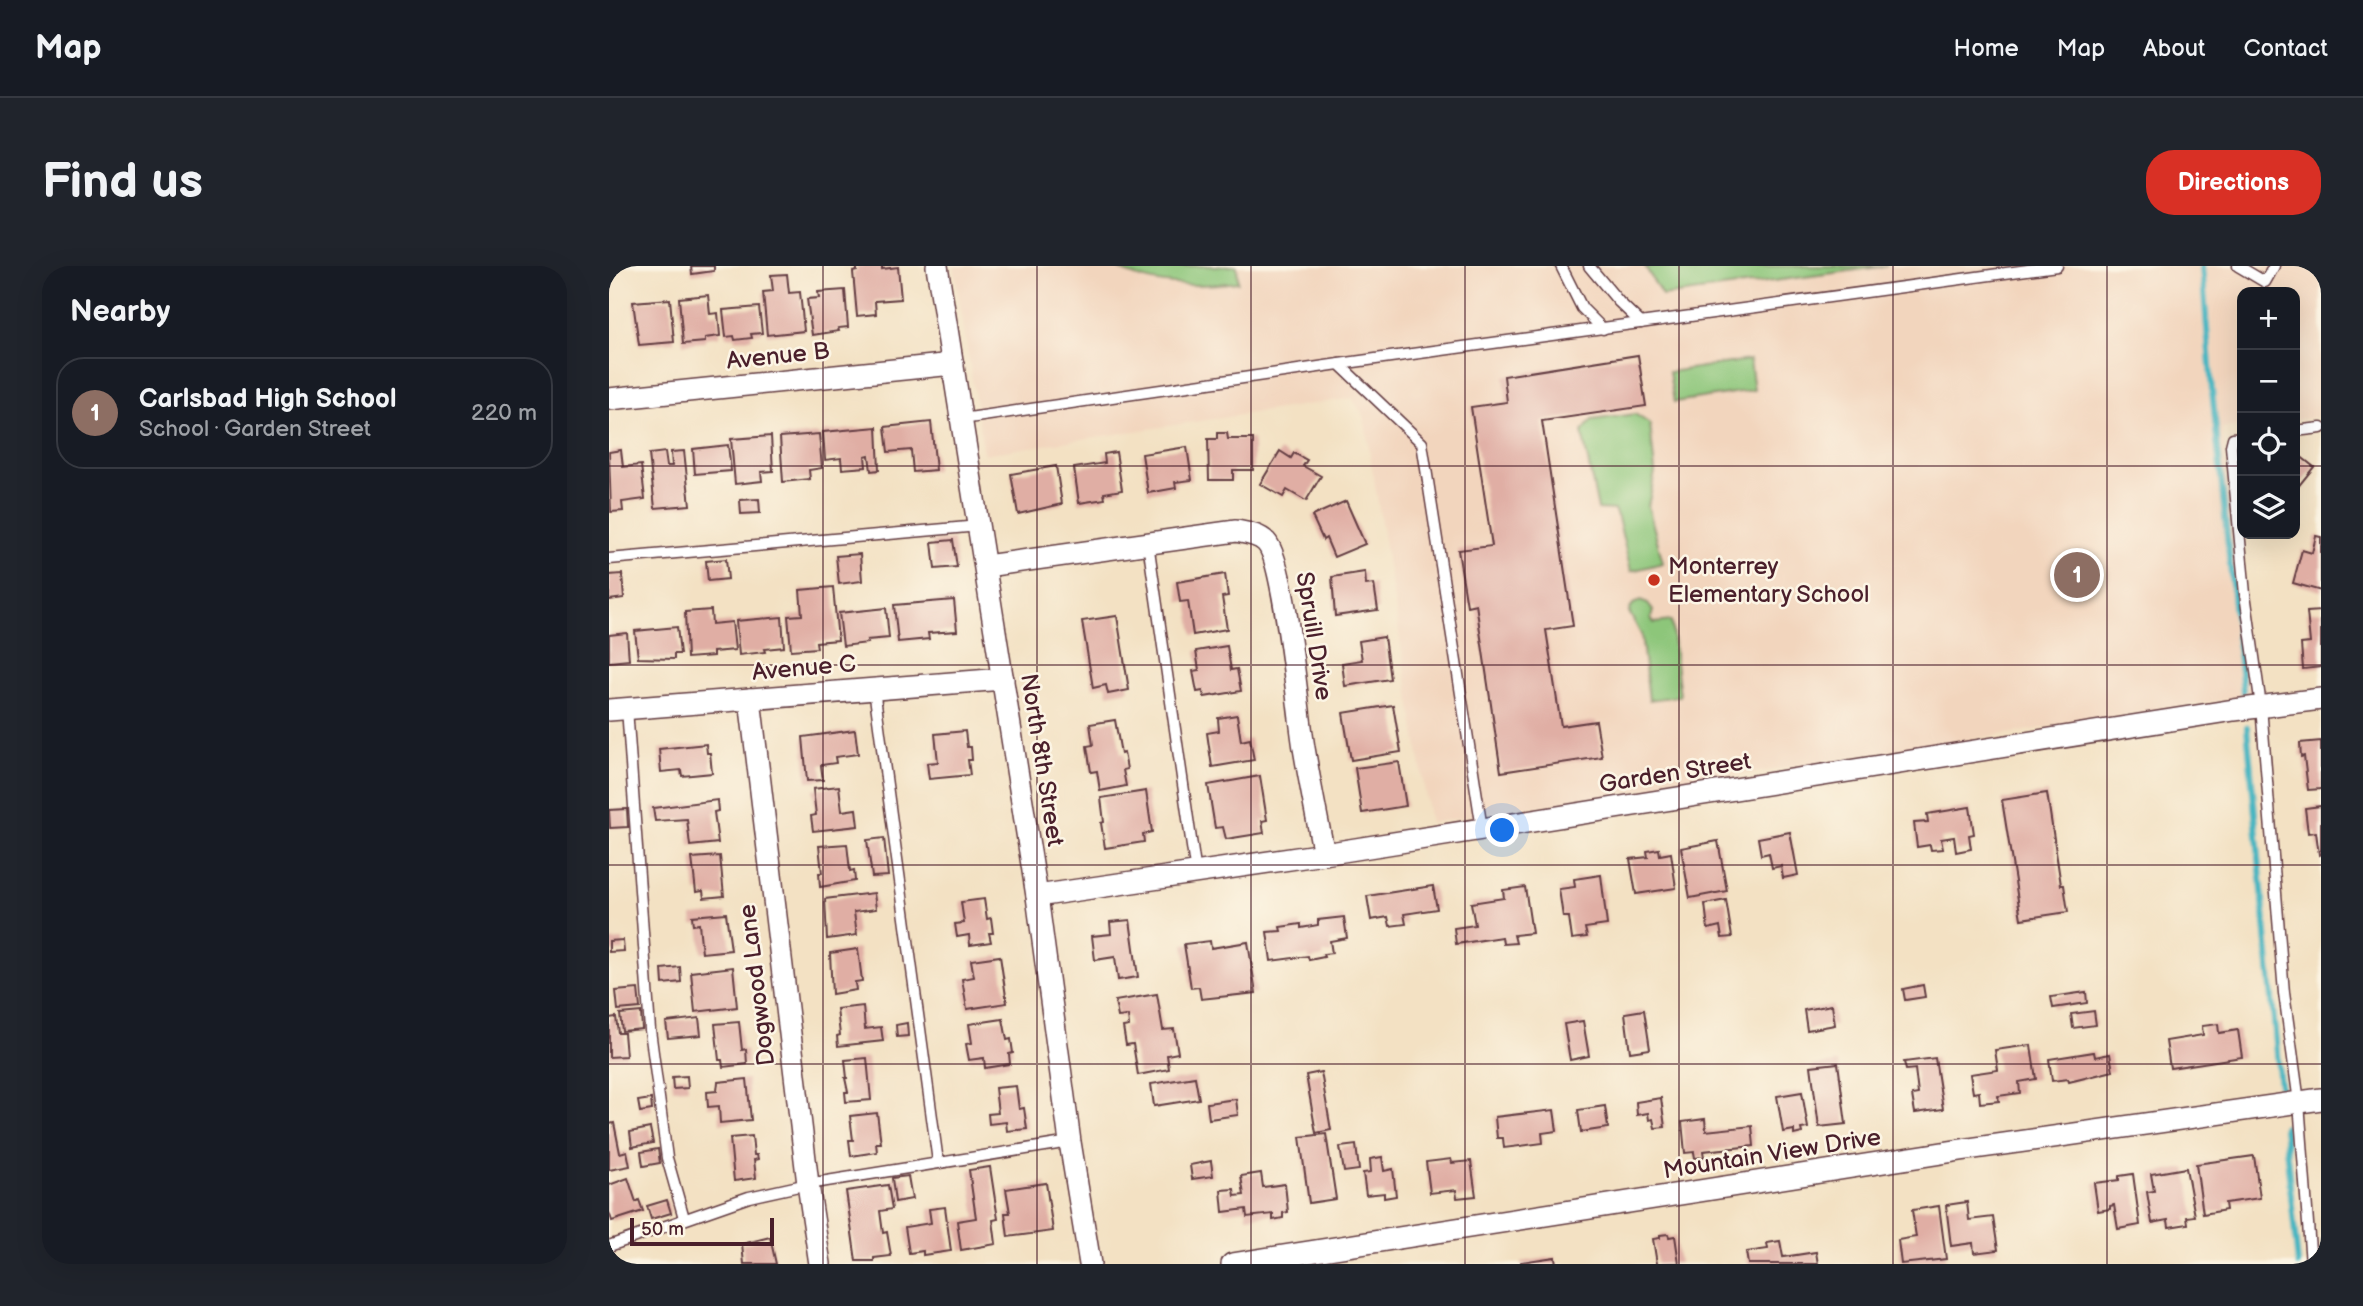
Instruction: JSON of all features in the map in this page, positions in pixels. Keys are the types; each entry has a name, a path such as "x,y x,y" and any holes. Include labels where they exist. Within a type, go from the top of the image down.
{"street":[{"name":"North 8th Street","path":"937,266 1037,896 1070,1142 1090,1264"},
{"name":"Avenue B","path":"609,399 953,364"},
{"name":"Spruill Drive","path":"986,566 1236,531 1254,534 1266,542 1280,582 1304,747 1324,854"},
{"name":"Avenue C","path":"618,709 1003,679"},
{"name":"Dogwood Lane","path":"750,699 807,1184 820,1264"},
{"name":"Garden Street","path":"1037,896 1196,874 2260,706 2321,699"},
{"name":"Mountain View Drive","path":"1232,1264 1961,1150 2321,1099"}],"lane":[{"path":"1561,266 1582,308 1603,328"},
{"path":"1590,266 1619,302 1641,323"},
{"path":"962,419 1339,364 2057,266"},
{"path":"2238,266 2265,282 2274,266"},
{"path":"1339,364 1422,443 1482,829"},
{"path":"2300,430 2321,428"},
{"path":"2237,438 2233,438 2231,446 2245,594 2260,706 2284,993 2299,1102 2311,1264"},
{"path":"609,559 979,526"},
{"path":"1148,543 1196,874"},
{"path":"874,689 938,1162"},
{"path":"618,709 650,1030 667,1158 684,1218"},
{"path":"609,1246 749,1197 807,1184 1070,1142"}],"shaded area":[{"path":"954,266 2321,266 2321,417 2300,419 2300,287 2237,287 2237,426 2222,428 2251,696 1430,823 1364,417 1352,398 984,454"}],"green space":[{"path":"1113,266 1237,266 1238,282 1206,285 1158,282"},
{"path":"1645,266 1887,266 1662,296"},
{"path":"1750,360 1754,390 1674,402 1669,372"},
{"path":"1635,414 1650,424 1655,472 1648,506 1663,563 1631,571 1614,510 1598,509 1582,432 1592,420"},
{"path":"1640,601 1648,604 1653,611 1651,618 1654,623 1671,621 1680,696 1649,700 1641,634 1629,612 1633,604"}],"building":[{"path":"691,266 714,266 714,271 692,274"},
{"path":"857,266 882,266 882,269 898,267 901,299 875,301 876,314 857,316 853,272 857,271"},
{"path":"787,274 789,293 800,292 804,331 767,335 763,292 773,291 771,275"},
{"path":"845,290 848,327 812,335 807,299 819,298 818,292"},
{"path":"708,295 710,314 718,313 720,336 705,338 705,342 683,344 679,298"},
{"path":"670,299 674,342 639,345 633,302"},
{"path":"759,307 762,333 751,334 752,338 735,340 734,336 726,337 723,310"},
{"path":"1638,355 1646,406 1542,421 1573,626 1546,630 1561,726 1596,721 1602,757 1501,772 1476,604 1467,606 1458,550 1492,546 1471,407 1507,402 1504,376"},
{"path":"931,422 936,470 913,472 911,450 888,452 885,427"},
{"path":"877,427 879,470 871,471 869,455 865,456 866,467 842,469 841,458 825,460 823,432"},
{"path":"1217,433 1227,433 1228,439 1253,439 1253,470 1233,470 1233,480 1209,480 1208,439 1217,439"},
{"path":"819,434 822,468 809,470 810,479 783,482 780,437"},
{"path":"771,436 773,471 761,472 762,481 735,484 731,439"},
{"path":"728,445 731,471 695,474 693,449"},
{"path":"1187,447 1192,480 1175,482 1176,488 1148,493 1142,454"},
{"path":"621,450 623,467 641,465 645,499 622,502 623,511 611,512 609,452"},
{"path":"684,451 690,505 655,508 649,454 665,452 667,466 672,466 671,452"},
{"path":"1280,451 1291,458 1294,453 1307,460 1303,466 1321,476 1306,501 1287,490 1283,497 1260,484"},
{"path":"1116,452 1122,490 1104,493 1105,499 1079,503 1074,468 1105,463 1104,454"},
{"path":"2300,456 2314,467 2300,484"},
{"path":"1056,466 1062,504 1018,514 1011,474"},
{"path":"759,499 760,513 741,514 740,500"},
{"path":"1346,501 1365,544 1334,557 1312,516"},
{"path":"2316,536 2321,537 2321,591 2293,583 2302,550 2312,553"},
{"path":"953,540 957,567 935,569 932,542"},
{"path":"860,554 862,581 839,584 836,556"},
{"path":"726,559 728,579 708,581 706,561"},
{"path":"1365,572 1366,585 1374,584 1378,610 1335,616 1332,577"},
{"path":"622,574 624,598 609,600 609,575"},
{"path":"1225,574 1228,596 1222,597 1227,629 1193,635 1188,601 1180,602 1177,582"},
{"path":"833,587 838,640 816,642 817,648 791,650 788,616 802,615 800,590"},
{"path":"954,600 957,631 928,633 929,639 898,642 894,605"},
{"path":"886,608 889,638 843,646 839,613"},
{"path":"711,610 712,624 732,622 735,650 713,652 713,656 687,658 685,612"},
{"path":"2321,611 2321,667 2303,669 2301,644 2310,643 2307,612"},
{"path":"1117,616 1129,690 1108,694 1106,685 1093,688 1082,621"},
{"path":"782,617 784,647 739,655 736,621"},
{"path":"677,627 680,654 674,654 674,659 638,658 635,631"},
{"path":"627,633 629,660 609,662 609,635"},
{"path":"1384,637 1390,679 1345,686 1342,663 1362,660 1359,641"},
{"path":"1227,646 1231,670 1237,669 1241,691 1204,697 1203,691 1197,692 1193,671 1199,670 1196,651"},
{"path":"1393,705 1401,752 1351,760 1343,713"},
{"path":"1237,715 1241,741 1250,739 1254,760 1212,767 1207,733 1219,731 1218,718"},
{"path":"1115,720 1121,754 1124,753 1127,769 1123,770 1126,786 1100,791 1097,771 1091,772 1087,746 1093,745 1090,724"},
{"path":"855,730 858,754 835,757 836,763 821,765 823,780 807,781 803,737"},
{"path":"965,731 967,747 971,747 972,760 968,760 970,775 929,779 927,763 938,762 935,734"},
{"path":"2321,741 2321,789 2308,790 2300,743"},
{"path":"706,744 712,773 682,776 681,770 661,772 659,749"},
{"path":"1399,762 1406,806 1362,813 1355,768"},
{"path":"1260,776 1267,820 1262,821 1264,833 1226,839 1223,827 1215,828 1208,785"},
{"path":"839,786 842,811 856,809 858,826 813,831 811,816 816,815 813,789"},
{"path":"1146,791 1152,832 1143,834 1144,842 1105,848 1101,798"},
{"path":"2047,793 2061,885 2064,885 2068,912 2021,919 2002,800"},
{"path":"717,800 718,811 714,812 718,843 690,846 687,819 655,821 653,808"},
{"path":"2321,806 2319,855 2316,832 2308,833 2305,808"},
{"path":"1970,807 1974,834 1969,835 1971,849 1956,852 1954,837 1941,839 1943,849 1931,850 1930,845 1917,847 1914,823 1928,822 1927,814"},
{"path":"627,809 628,827 610,828 609,810"},
{"path":"1790,832 1798,875 1783,878 1781,866 1772,868 1769,853 1761,855 1758,838"},
{"path":"884,838 888,876 872,877 867,840"},
{"path":"1718,841 1727,891 1690,898 1681,848"},
{"path":"847,844 850,871 854,870 855,881 820,887 819,873 822,873 819,846"},
{"path":"1659,849 1660,855 1671,853 1676,888 1636,894 1630,859 1648,857 1647,851"},
{"path":"720,856 724,896 704,898 703,891 696,892 692,858"},
{"path":"1601,875 1607,925 1585,928 1587,937 1572,939 1569,917 1563,917 1559,889 1575,887 1574,879"},
{"path":"1433,886 1437,909 1404,914 1406,924 1390,926 1388,917 1371,920 1367,896"},
{"path":"1525,887 1532,933 1514,935 1516,943 1503,944 1502,937 1456,944 1454,928 1475,925 1471,903 1504,898 1503,890"},
{"path":"874,893 876,909 854,912 857,935 827,939 825,899"},
{"path":"984,899 987,919 991,918 991,942 970,945 969,935 957,937 955,924 964,923 961,902"},
{"path":"1726,900 1732,937 1722,938 1720,926 1708,929 1705,904"},
{"path":"726,913 731,950 702,953 699,924 693,925 692,916"},
{"path":"1344,917 1347,938 1330,941 1332,953 1309,960 1308,956 1271,961 1267,932 1281,931 1280,927 1301,924 1301,928 1318,925 1318,920"},
{"path":"1130,920 1138,977 1118,980 1115,957 1095,960 1092,936 1111,934 1110,922"},
{"path":"623,940 624,951 609,952 609,941"},
{"path":"1210,941 1211,948 1248,942 1256,993 1201,999 1199,987 1191,988 1184,944"},
{"path":"858,949 862,981 855,982 856,990 832,994 830,953"},
{"path":"1000,956 1007,1003 967,1009 962,979 974,977 971,960"},
{"path":"680,967 681,982 663,984 662,969"},
{"path":"733,967 737,1007 695,1012 691,972"},
{"path":"1923,985 1925,997 1905,1000 1903,989"},
{"path":"638,989 640,1008 618,1010 616,991"},
{"path":"2086,992 2087,1003 2053,1008 2051,997"},
{"path":"1157,994 1163,1030 1174,1029 1178,1053 1167,1055 1169,1069 1138,1075 1133,1044 1126,1045 1123,1027 1129,1026 1128,1016 1118,1017 1115,1001"},
{"path":"1832,1005 1835,1025 1807,1030 1804,1010"},
{"path":"863,1006 865,1029 881,1027 883,1041 838,1046 837,1036 840,1035 837,1009"},
{"path":"1644,1010 1650,1049 1630,1052 1625,1013"},
{"path":"2094,1011 2096,1025 2073,1028 2071,1014"},
{"path":"641,1012 642,1029 622,1031 620,1014"},
{"path":"616,1017 618,1033 624,1033 626,1056 609,1057 609,1018"},
{"path":"699,1018 701,1035 668,1038 666,1022"},
{"path":"1003,1019 1007,1040 1011,1039 1013,1053 1009,1054 1010,1064 985,1068 984,1058 969,1060 966,1044 972,1043 969,1024"},
{"path":"1583,1021 1589,1056 1570,1060 1564,1024"},
{"path":"739,1022 742,1050 746,1049 747,1064 723,1067 722,1060 719,1060 715,1024"},
{"path":"907,1023 908,1036 897,1037 896,1025"},
{"path":"2218,1024 2219,1033 2238,1030 2242,1057 2170,1068 2166,1041 2203,1035 2202,1026"},
{"path":"2031,1045 2036,1079 2019,1082 2020,1093 1998,1096 1999,1101 1980,1103 1979,1092 1973,1093 1970,1074 1998,1070 1995,1050"},
{"path":"2094,1052 2095,1057 2110,1054 2113,1071 2069,1082 2068,1079 2052,1081 2049,1059"},
{"path":"867,1058 871,1100 846,1102 845,1092 848,1092 845,1060"},
{"path":"1935,1058 1943,1109 1915,1113 1912,1095 1918,1094 1915,1069 1906,1070 1904,1062"},
{"path":"1838,1063 1846,1124 1819,1127 1811,1066"},
{"path":"1321,1072 1331,1130 1316,1133 1306,1075"},
{"path":"687,1076 688,1088 673,1089 672,1077"},
{"path":"1195,1077 1199,1099 1154,1106 1151,1084"},
{"path":"747,1079 751,1120 720,1123 719,1106 708,1107 707,1092 717,1091 718,1082"},
{"path":"1016,1086 1019,1109 1024,1108 1027,1129 1007,1131 1006,1122 989,1124 988,1114 998,1113 995,1088"},
{"path":"1802,1092 1808,1128 1801,1129 1802,1133 1794,1135 1794,1130 1783,1132 1777,1096"},
{"path":"1661,1098 1665,1127 1655,1128 1648,1113 1637,1115 1636,1102"},
{"path":"651,1099 652,1110 640,1112 638,1101"},
{"path":"1236,1099 1238,1115 1209,1119 1207,1103"},
{"path":"1605,1106 1608,1128 1581,1132 1578,1110"},
{"path":"1554,1110 1557,1131 1542,1133 1543,1143 1504,1148 1503,1138 1497,1138 1495,1117"},
{"path":"877,1113 881,1143 876,1143 877,1152 851,1156 849,1140 853,1140 850,1116"},
{"path":"1705,1119 1706,1131 1752,1126 1754,1146 1703,1151 1704,1157 1695,1158 1694,1152 1685,1153 1682,1122"},
{"path":"614,1123 620,1153 627,1151 630,1166 609,1170 609,1124"},
{"path":"650,1128 653,1143 632,1147 630,1132"},
{"path":"1326,1134 1336,1199 1309,1203 1300,1137"},
{"path":"752,1136 754,1155 757,1155 758,1159 754,1160 756,1178 734,1181 730,1138"},
{"path":"1356,1145 1359,1170 1344,1172 1340,1147"},
{"path":"658,1149 660,1163 643,1166 641,1152"},
{"path":"2254,1156 2260,1198 2225,1203 2226,1210 2203,1214 2196,1164"},
{"path":"1382,1157 1384,1171 1393,1169 1396,1196 1384,1198 1384,1193 1366,1195 1363,1173 1371,1172 1370,1159"},
{"path":"1451,1159 1452,1163 1471,1161 1476,1196 1457,1198 1456,1190 1430,1193 1426,1162"},
{"path":"1211,1161 1213,1176 1192,1179 1190,1165"},
{"path":"990,1167 998,1219 993,1220 996,1244 961,1250 957,1221 976,1218 969,1170"},
{"path":"2186,1168 2195,1216 2187,1217 2188,1224 2169,1227 2168,1220 2152,1223 2147,1192 2154,1191 2151,1174"},
{"path":"1261,1173 1263,1187 1285,1184 1288,1212 1283,1213 1283,1218 1273,1220 1273,1214 1247,1217 1246,1209 1223,1212 1221,1190 1234,1189 1235,1196 1244,1195 1241,1176"},
{"path":"2133,1174 2140,1225 2118,1229 2114,1205 2110,1206 2110,1209 2098,1211 2094,1183 2119,1180 2119,1176"},
{"path":"908,1176 912,1199 895,1202 892,1178"},
{"path":"628,1178 636,1202 639,1200 643,1211 612,1221 609,1212 609,1185"},
{"path":"1046,1183 1053,1231 1008,1237 1005,1213 1010,1213 1006,1189"},
{"path":"888,1185 892,1209 880,1211 883,1233 887,1232 891,1256 874,1258 874,1261 856,1261 846,1191"},
{"path":"667,1200 671,1213 651,1219 647,1206"},
{"path":"1967,1202 1969,1220 1993,1217 1998,1250 1974,1253 1973,1243 1951,1246 1946,1205"},
{"path":"1939,1206 1946,1259 1901,1264 1898,1240 1916,1237 1912,1210"},
{"path":"945,1207 951,1251 923,1255 923,1251 909,1253 905,1227 931,1223 929,1209"},
{"path":"1668,1234 1669,1237 1675,1236 1679,1263 1657,1264 1653,1239"},
{"path":"770,1237 776,1264 744,1264 742,1244"},
{"path":"1780,1241 1783,1257 1816,1252 1818,1264 1748,1264 1746,1252 1768,1249 1767,1243"},
{"path":"1555,1257 1556,1264 1521,1264 1521,1262"}],"waterway":[{"path":"2202,266 2243,691"},
{"path":"2247,727 2280,1086"},
{"path":"2284,1127 2298,1264"}],"place":[{"name":"Carlsbad High School","path":"2077,575"},
{"name":"Monterrey Elementary School","path":"1654,580"}]}
